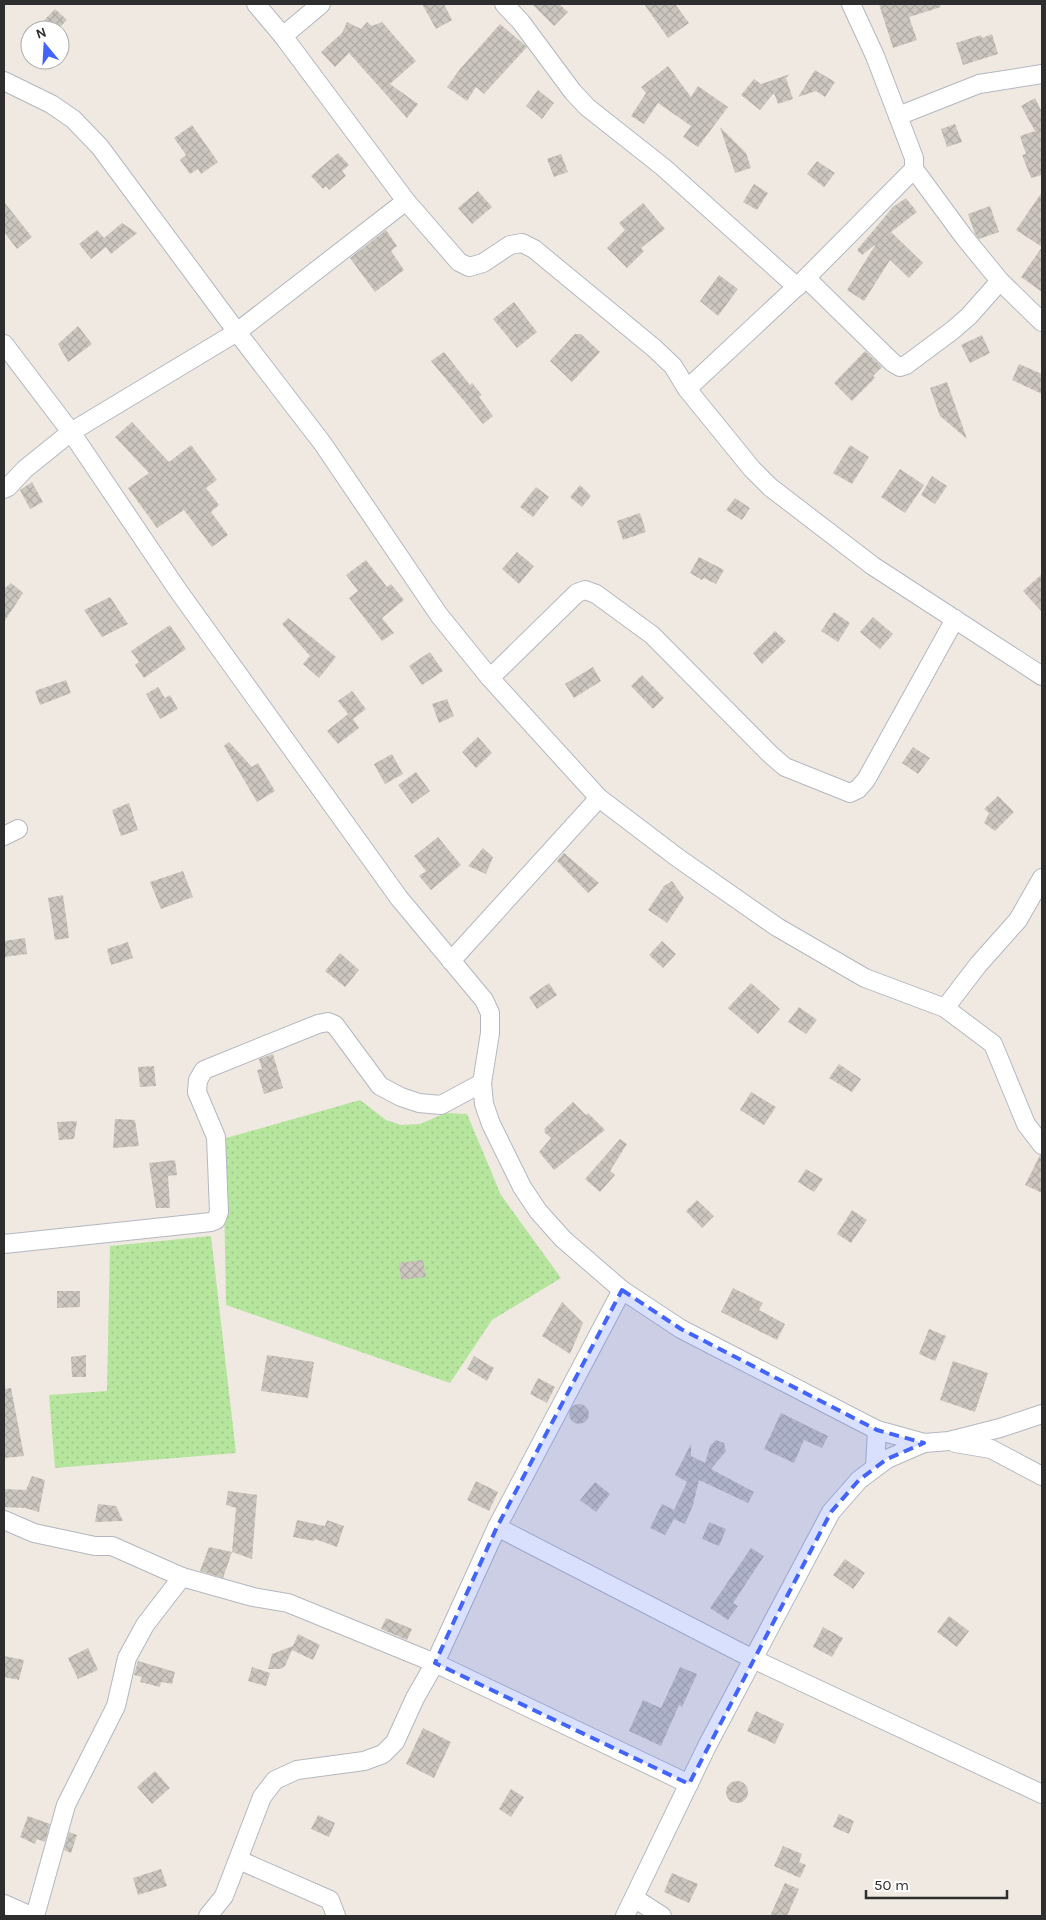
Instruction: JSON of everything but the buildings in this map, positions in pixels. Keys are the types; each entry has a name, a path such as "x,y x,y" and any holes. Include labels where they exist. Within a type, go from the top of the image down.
{"street":[{"path":"256,4 283,36 406,201 458,262 469,267 484,262 510,244 522,243 534,249 654,348 673,366 686,389 770,488 872,566 1042,676"},
{"path":"283,36 321,4"},
{"path":"504,4 521,22 573,92 587,107 802,282 893,363 900,367 906,365 953,330 969,316 1000,280"},
{"path":"851,4 875,56 898,116 914,158 914,169 964,237 1000,280 1042,322"},
{"path":"898,116 979,84 1042,74"},
{"path":"4,81 51,104 66,114 100,147 237,332 323,444 439,615 490,678 599,798 678,858 777,928 865,978 944,1008 993,1044 1026,1124 1042,1146"},
{"path":"686,389 802,282 914,169"},
{"path":"4,488 8,487 25,469 71,432 237,332 406,201"},
{"path":"4,344 71,432 177,589 316,784 400,898 484,1000 490,1013 490,1033 482,1083 484,1104 491,1124 522,1187 538,1211 564,1239 622,1290 681,1329 877,1430 924,1443 949,1442 991,1449 1042,1476"},
{"path":"490,678 577,593 585,590 596,594 652,635 771,755 785,766 850,793 858,789 866,780 954,619"},
{"path":"451,961 599,798"},
{"path":"944,1008 978,965 1018,920 1042,878"},
{"path":"4,1244 216,1220 219,1212 216,1138 197,1092 198,1080 204,1070 318,1024 328,1022 335,1026 380,1086 401,1097 419,1103 440,1105 482,1083"},
{"path":"208,1916 224,1896 240,1860 262,1797 275,1780 297,1770 364,1761 384,1754 395,1742 415,1698 434,1663 496,1527 622,1290"},
{"path":"949,1442 1042,1414"},
{"path":"991,1449 1000,1428"},
{"path":"875,1468 877,1430"},
{"path":"625,1916 688,1784 831,1512 859,1480 887,1459 924,1443"},
{"path":"4,1520 34,1533 95,1546 112,1546 182,1577 253,1597 288,1603 434,1663 688,1784"},
{"path":"496,1527 753,1659 1042,1794"},
{"path":"4,1904 33,1916 66,1805 116,1706 127,1658 145,1625 182,1577"},
{"path":"240,1860 330,1900 336,1916"},
{"path":"634,1898 662,1916"}],"highlighted area":[{"path":"622,1290 681,1329 877,1430 924,1443 887,1459 859,1480 831,1512 689,1784 435,1663 497,1527"}],"green space":[{"path":"360,1100 386,1120 401,1125 420,1124 446,1113 467,1114 501,1195 561,1278 492,1320 450,1383 226,1305 223,1139"},
{"path":"211,1236 236,1453 55,1468 49,1395 107,1391 110,1246"}]}
